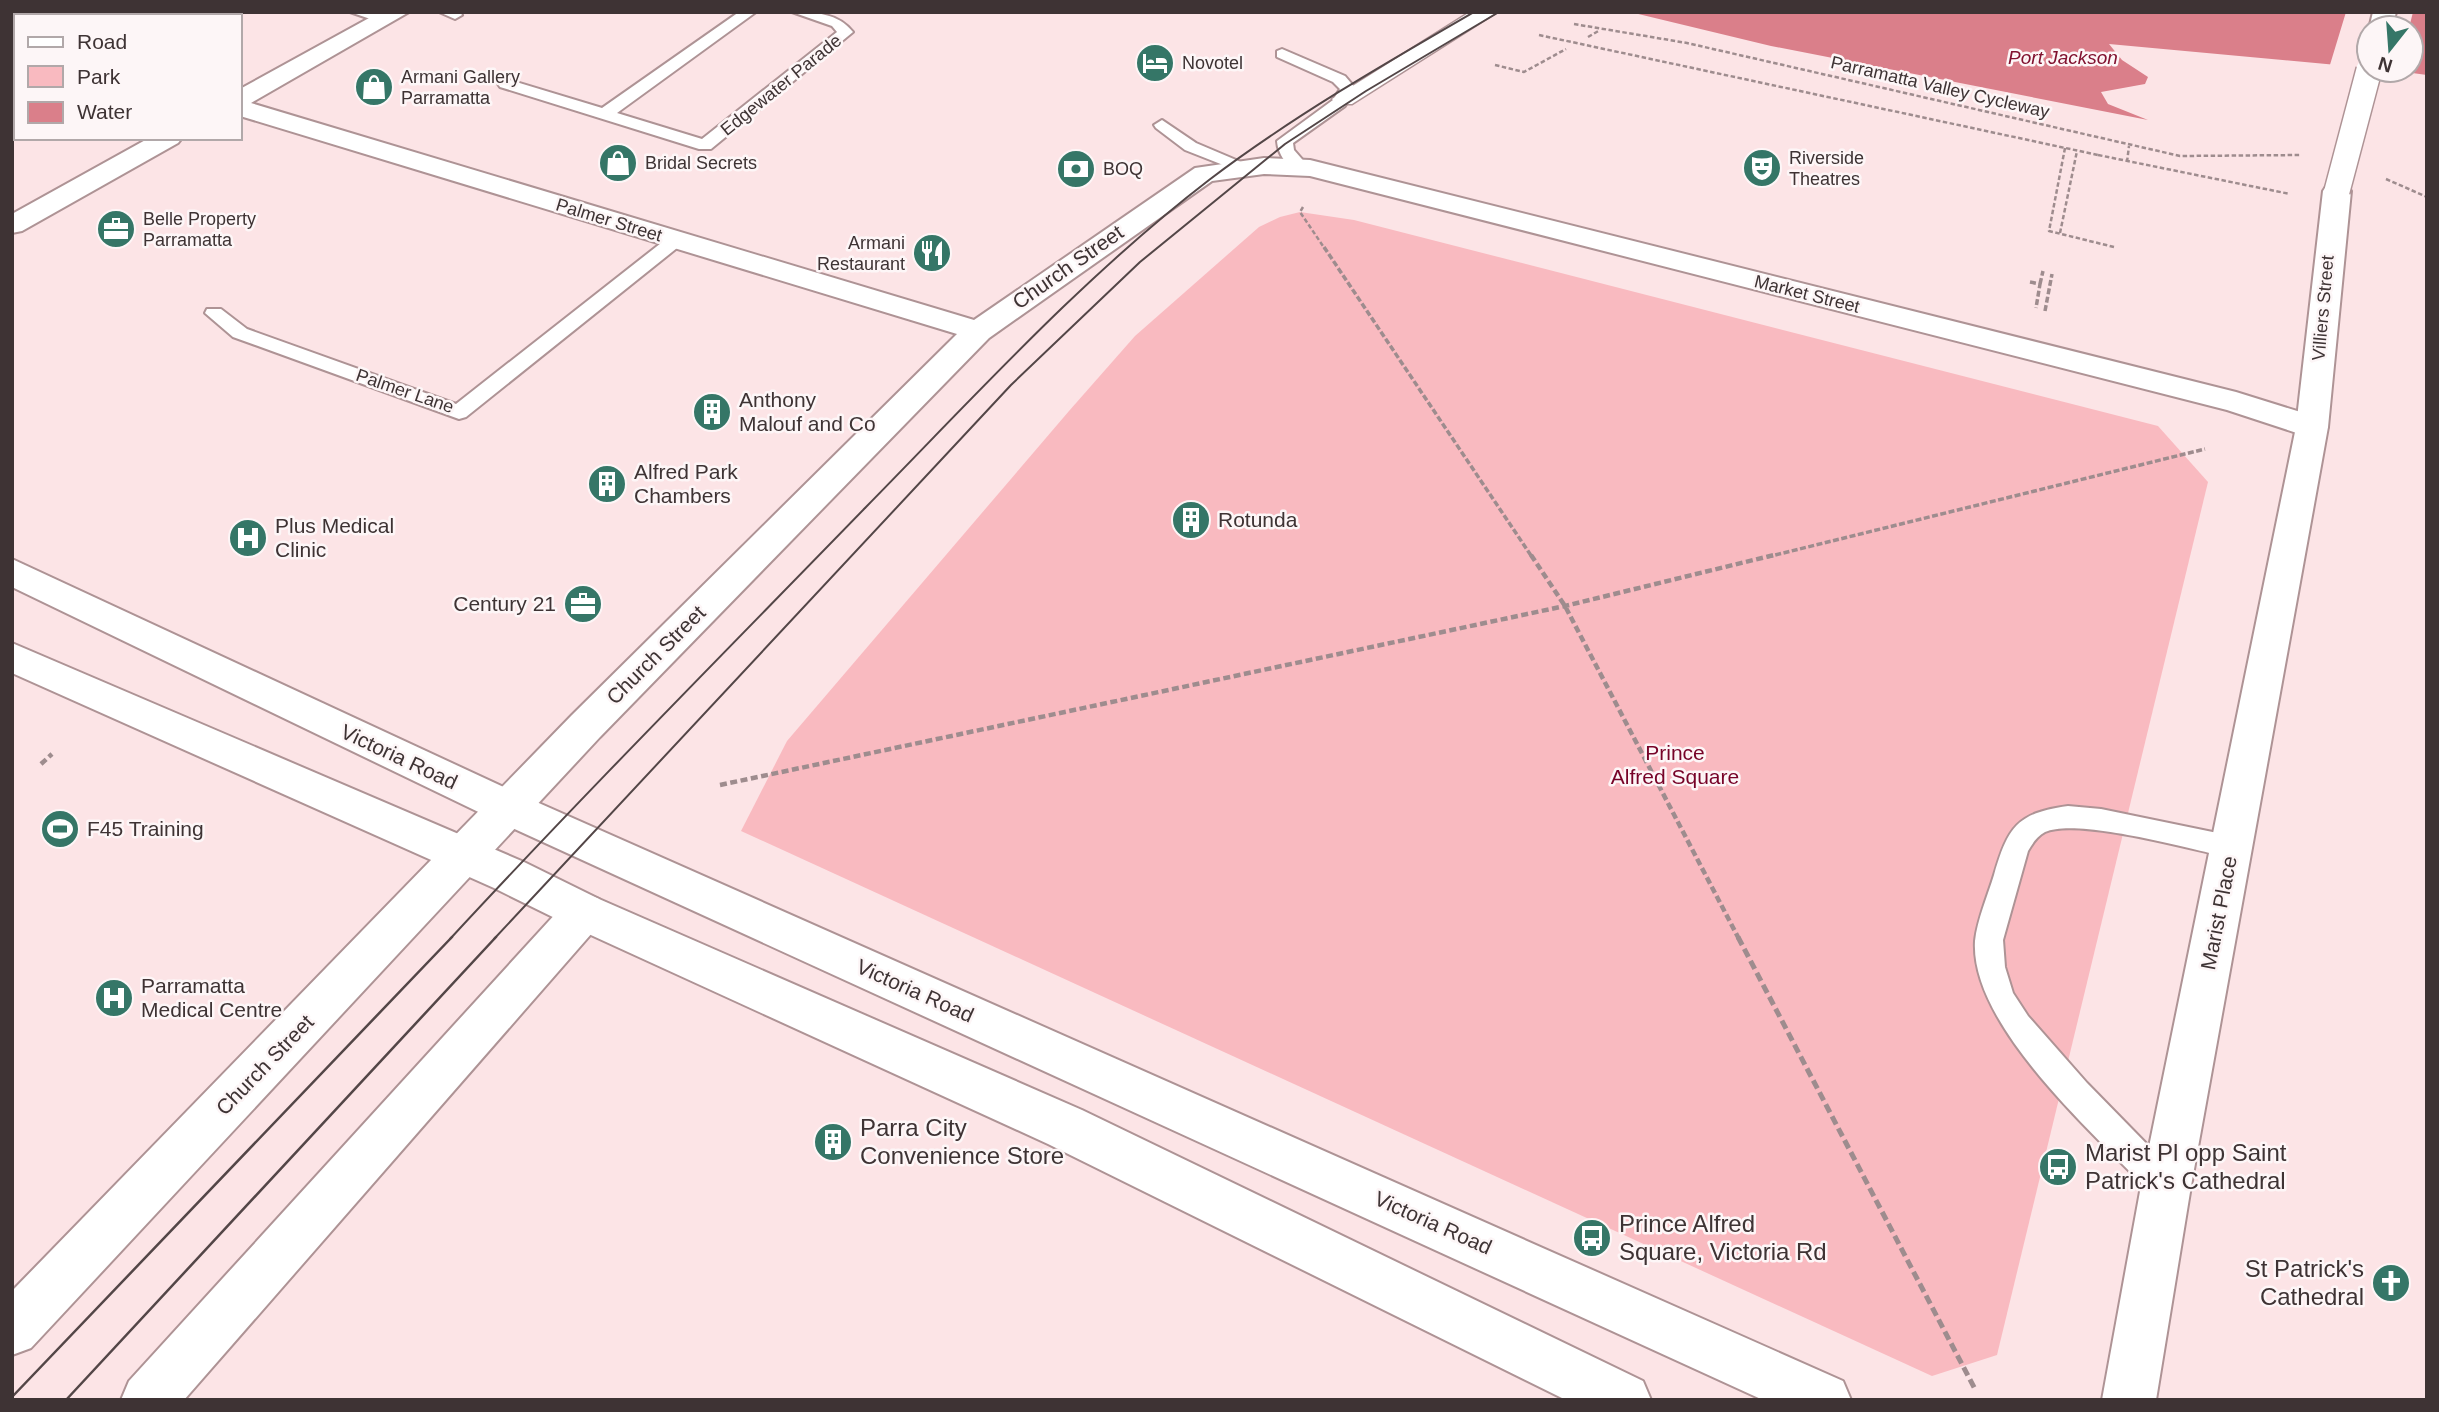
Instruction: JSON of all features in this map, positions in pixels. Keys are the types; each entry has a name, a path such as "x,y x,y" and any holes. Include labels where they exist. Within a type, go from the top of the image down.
{"street":[{"path":"242,98 392,16"},
{"path":"1344,92 1478,17"},
{"name":"Villiers Street","path":"2312,427 2337,191 2365,84"},
{"name":"Palmer Street","path":"242,109 978,331"},
{"path":"12,225 165,140"},
{"name":"Church Street","path":"12,1329 586,726 978,331 1189,182 1220,170 1300,166"},
{"name":"Market Street","path":"1300,166 2236,402 2312,427"},
{"name":"Marist Place","path":"2129,1400 2166,1186 2312,427"},
{"name":"Victoria Road","path":"12,572 509,808 1824,1400"},
{"path":"12,657 464,855 584,912 1065,1127 1624,1400"},
{"path":"148,1400 584,912"}],"lane":[{"path":"357,12 392,16"},
{"path":"604,114 749,12"},
{"name":"Edgewater Parade","path":"506,84 705,145 846,32 837,23 799,12"},
{"path":"1282,54 1344,92 1285,141 1286,151 1300,166"},
{"path":"1162,125 1175,139 1247,168"},
{"name":"Palmer Lane","path":"214,313 240,333 458,412 676,240"},
{"path":"2166,1186 2076,1093 2018,1026 2000,998 1991,967 1989,940 2015,849 2025,832 2040,821 2068,817 2101,820 2232,847"}],"path":[{"name":"Parramatta Valley Cycleway","path":"1574,24 1687,43 2180,156 2268,153 2302,155"},
{"path":"1588,37 1600,29"},
{"path":"1539,35 2127,162 2294,195"},
{"path":"1495,65 1524,72 1566,49"},
{"path":"2127,162 2129,146"},
{"path":"2065,148 2049,231 2114,247"},
{"path":"2060,233 2077,151"},
{"path":"2375,174 2427,197"},
{"path":"1304,204 1300,212 1565,606 1976,1391"},
{"path":"2034,315 2043,271"},
{"path":"2043,318 2052,274"},
{"path":"2030,282 2040,284"},
{"path":"720,785 1565,606 2205,449"},
{"path":"41,764 52,754"}],"green space":[{"name":"Prince Alfred Square","path":"1300,212 1354,220 2158,426 2208,482 1997,1355 1932,1376 741,831 787,741 1135,336 1259,227 1280,217"}],"water":[{"name":"Port Jackson","path":"1630,12 2427,12 2427,75 2425,14 2355,14 2355,67 2109,44 2122,60 2148,77 2145,84 2101,92 2108,104 2148,120 1771,46"}],"pier":[{"path":"2346,12 2413,12 2355,14 2355,71 2329,68"}],"tram line":[{"path":"450,939 605,775 990,379 1118,256 1209,180 1273,134 1372,71 1474,12"},
{"path":"494,939 1011,385 1140,262 1285,144 1366,91 1499,12"},
{"path":"12,1397 452,937"},
{"path":"66,1400 496,937"}],"place":[{"name":"Novotel","path":"1155,63"},
{"name":"Armani Gallery Parramatta","path":"374,87"},
{"name":"Bridal Secrets","path":"618,163"},
{"name":"Riverside Theatres","path":"1762,168"},
{"name":"BOQ","path":"1076,169"},
{"name":"Belle Property Parramatta","path":"116,229"},
{"name":"Armani Restaurant","path":"932,253"},
{"name":"Anthony Malouf and Co","path":"712,412"},
{"name":"Alfred Park Chambers","path":"607,484"},
{"name":"Rotunda","path":"1191,520"},
{"name":"Plus Medical Clinic","path":"248,538"},
{"name":"Century 21","path":"583,604"},
{"name":"F45 Training","path":"60,829"},
{"name":"Parramatta Medical Centre","path":"114,998"},
{"name":"Parra City Convenience Store","path":"833,1142"},
{"name":"Marist Pl opp Saint Patrick's Cathedral","path":"2058,1167"},
{"name":"Prince Alfred Square, Victoria Rd","path":"1592,1238"},
{"name":"St Patrick's Cathedral","path":"2391,1283"}]}
